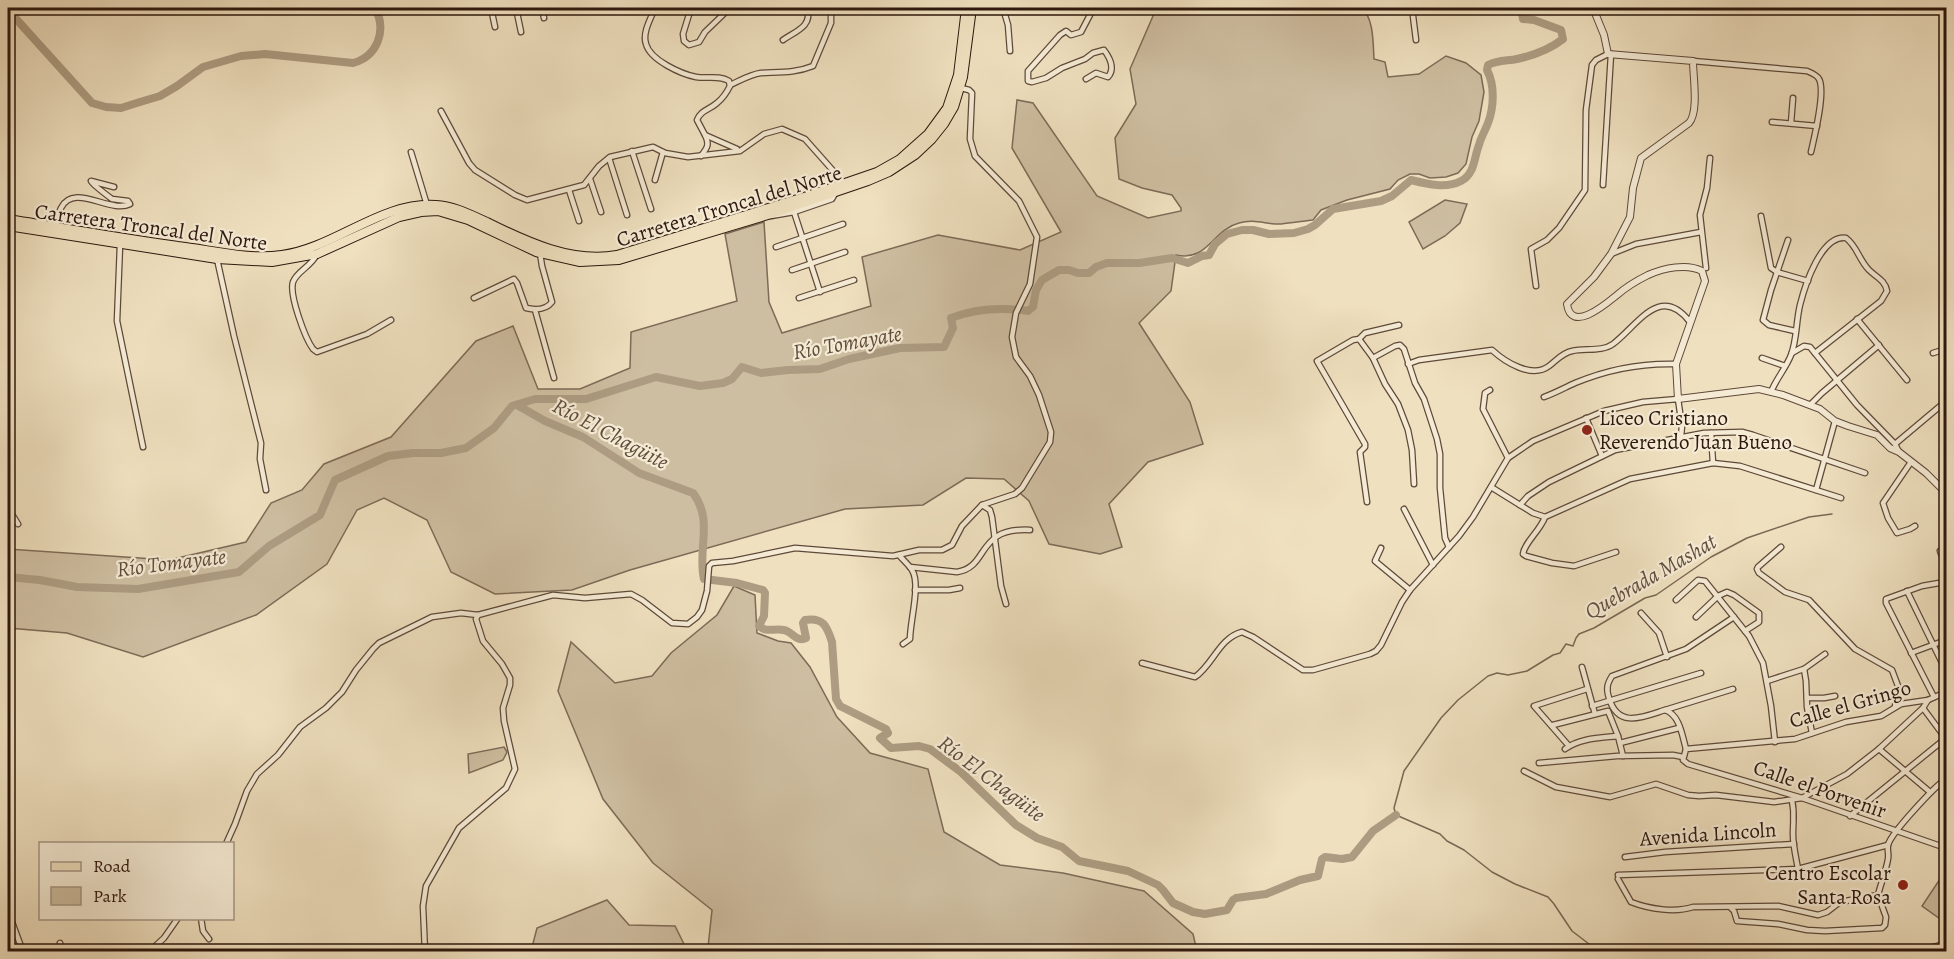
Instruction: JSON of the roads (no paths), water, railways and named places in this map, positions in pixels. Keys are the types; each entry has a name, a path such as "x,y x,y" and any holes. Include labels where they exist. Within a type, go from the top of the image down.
{"main road":[{"name":"Carretera Troncal del Norte","path":"8,226 217,259 272,262 317,254 399,217 421,212 438,212 459,216 489,227 539,250 574,262 597,263 619,260 768,215 890,172 924,147 950,114 961,88 966,8"},
{"name":"Carretera Troncal del Norte","path":"963,55 972,8"},
{"name":"Carretera Troncal del Norte","path":"539,250 587,257 617,255 768,209 888,166 922,141 935,126 947,108 961,76"},
{"name":"Carretera Troncal del Norte","path":"8,219 132,240 265,256 306,249 385,214 427,205 457,209 489,227"}],"street":[{"path":"491,8 495,27"},
{"path":"516,8 521,32"},
{"path":"542,8 544,18"},
{"path":"655,8 645,42 650,52 670,68 697,77 724,78 729,81 730,85"},
{"path":"692,8 683,34 684,41 689,45 699,42 705,32 730,8"},
{"path":"783,40 807,21 809,17 807,8"},
{"path":"701,156 708,147 708,142 697,120 700,114 717,103 730,85 760,73 794,72 813,66 831,23 831,8"},
{"path":"1003,8 1008,25 1010,51"},
{"path":"1086,79 1096,73 1108,77 1111,73 1111,64 1104,50 1062,68 1046,78 1032,82 1027,77 1028,71 1060,35 1066,31 1071,35 1081,32 1091,14 1091,8"},
{"path":"1412,8 1416,40"},
{"path":"1593,8 1610,54 1603,185"},
{"path":"1536,286 1530,249 1547,240 1559,228 1585,190 1586,110 1592,65 1596,60 1610,54 1814,74 1822,87 1811,152"},
{"path":"1681,436 1676,364 1705,281 1702,271 1686,266 1649,274 1591,314 1580,317 1569,312 1567,304 1594,277 1611,254 1630,217 1632,188 1641,158 1693,119 1695,110 1693,61"},
{"path":"227,842 256,774 278,755 300,727 326,708 342,692 356,670 379,643 432,617 461,613 478,615 553,595 585,598 631,594 672,623 688,624 702,610 709,566 712,563 795,548 876,555 942,550 954,542 966,521 982,505 1017,493 1022,488 1051,441 1051,432 1039,395 1015,353 1012,337 1016,313 1029,284 1037,237 1018,201 975,156 970,139 972,93 961,88"},
{"path":"1791,123 1793,98"},
{"path":"441,111 469,164 515,195 527,200 584,186 609,158 632,151 653,147 688,158 740,151 764,134 782,129 805,139 844,183"},
{"path":"1772,122 1817,126"},
{"path":"705,135 740,151"},
{"path":"632,151 651,209"},
{"path":"411,152 427,205"},
{"path":"655,180 663,152"},
{"path":"609,158 627,215"},
{"path":"1706,268 1700,215 1707,188 1710,158"},
{"path":"590,179 601,212"},
{"path":"56,227 61,209 68,201 86,197 119,207 130,204 128,201 112,199 105,192 93,186 91,181 114,187"},
{"path":"569,190 579,221"},
{"path":"768,215 777,216 794,212 832,199 836,192"},
{"path":"794,212 820,292"},
{"path":"1761,216 1771,267 1777,272 1808,281"},
{"path":"776,247 843,224"},
{"path":"1611,254 1636,244 1701,232"},
{"path":"1771,392 1792,353 1800,305 1808,281 1819,257 1828,245 1841,237 1850,240 1866,266 1883,282 1887,291 1881,301 1815,353"},
{"path":"1788,240 1763,320 1769,325 1795,331"},
{"path":"120,245 117,321 143,447"},
{"path":"474,298 514,279 526,308 535,310 549,306 552,302 539,250"},
{"path":"792,270 845,252"},
{"path":"317,254 293,283 296,308 313,350 317,352 367,334 391,320"},
{"path":"217,259 261,443 260,459 266,490"},
{"path":"799,298 854,280"},
{"path":"1408,364 1419,360 1491,350 1513,365 1535,371 1543,369 1570,351 1611,345 1638,319 1660,306 1668,305 1677,309 1690,322"},
{"path":"535,310 554,378"},
{"path":"1857,319 1907,380"},
{"path":"1367,502 1360,452 1365,444 1317,360 1359,339 1365,333 1400,325"},
{"path":"1359,339 1373,358 1385,384 1398,404 1412,450 1414,484"},
{"path":"1373,358 1395,346 1401,345 1404,349 1437,439 1445,538 1449,547"},
{"path":"1810,405 1880,345"},
{"path":"1792,353 1804,346 1810,347 1857,405 1895,444 1899,452"},
{"path":"1933,353 1947,349"},
{"path":"1762,358 1785,366"},
{"path":"1544,397 1574,383 1604,373 1646,365 1676,364"},
{"path":"1142,663 1195,677 1228,640 1242,632 1303,670 1313,670 1376,651 1410,590 1473,517 1508,458 1533,441 1586,418 1604,411 1643,402 1759,388 1810,405 1835,421 1877,435 1947,493"},
{"path":"1490,390 1485,393 1483,409 1508,458"},
{"path":"1895,444 1945,402"},
{"path":"1586,418 1602,456"},
{"path":"1816,490 1835,421"},
{"path":"1520,506 1528,496 1549,482 1615,450 1681,436 1711,433 1742,432 1865,473"},
{"path":"1711,433 1713,463"},
{"path":"1911,462 1882,503 1897,533 1915,526"},
{"path":"1616,552 1574,566 1552,563 1523,554 1545,517 1630,479 1713,463 1740,466 1841,498"},
{"path":"1491,487 1520,506 1545,517"},
{"path":"982,505 990,510 1000,586 1006,604"},
{"path":"8,508 18,524"},
{"path":"1404,509 1432,565"},
{"path":"910,567 963,571 975,563 995,536 1007,531 1030,530"},
{"path":"1781,547 1758,567 1759,573 1785,592 1809,600 1856,649 1892,670 1898,686 1895,707"},
{"path":"1381,548 1375,561 1410,590"},
{"path":"1947,548 1940,551 1947,567"},
{"path":"899,555 913,571 915,590 909,639 903,644"},
{"path":"1676,600 1693,583 1701,579 1708,584 1745,631 1763,663 1775,742"},
{"path":"1934,697 1886,599 1927,584 1938,583"},
{"path":"915,590 960,588"},
{"path":"1907,591 1947,671"},
{"path":"1696,617 1718,596 1727,592 1759,614 1759,622 1745,631"},
{"path":"1641,613 1662,639 1667,657"},
{"path":"425,951 423,906 426,886 459,828 506,788 515,769 503,708 510,678 483,641 476,619 478,615"},
{"path":"1733,689 1630,719 1619,715 1614,710 1606,690 1612,676 1667,657 1696,643 1734,617"},
{"path":"1911,652 1947,640"},
{"path":"1767,681 1804,669 1825,654"},
{"path":"1582,667 1595,714"},
{"path":"1804,669 1808,716 1812,733"},
{"path":"1592,706 1701,673"},
{"path":"1587,689 1534,706 1553,725 1567,747 1591,738 1618,736"},
{"name":"Calle el Gringo","path":"1686,749 1794,739 1846,722 1881,716 1895,707 1928,700 1947,692"},
{"path":"1807,698 1835,696"},
{"path":"1524,771 1556,787 1610,797 1656,784 1688,795 1716,795 1774,802 1792,800 1802,798 1846,774 1879,749 1923,708 1928,700"},
{"path":"1850,816 1906,773 1946,738 1923,708"},
{"path":"1665,710 1674,715 1679,728 1686,749 1683,759"},
{"path":"1553,725 1608,711 1623,756"},
{"path":"1620,743 1679,728"},
{"path":"1879,749 1930,792"},
{"name":"Calle el Porvenir","path":"1539,763 1623,756 1673,755 1688,764 1802,798 1946,848"},
{"path":"1731,908 1737,921 1778,924 1807,930 1851,931 1882,928 1886,925 1886,917 1878,895 1886,870 1888,845 1896,832 1930,792 1947,779"},
{"path":"1792,800 1795,820 1793,833 1798,868"},
{"name":"Avenida Lincoln","path":"1625,857 1665,852 1794,844"},
{"path":"1878,895 1840,902 1827,912 1818,915 1778,906 1693,907 1683,910 1646,907 1632,902 1618,877 1798,868 1888,845"},
{"path":"8,911 23,951"},
{"path":"149,951 164,938 177,920"},
{"path":"201,920 203,931 209,939"},
{"path":"1906,951 1947,943"},
{"path":"60,944 63,951"},
{"path":"1698,951 1712,951"}],"waterway":[{"path":"8,10 92,103 121,108 160,96 203,67 241,56 265,54 353,63 362,60 369,55 378,41 380,25 375,8"},
{"name":"Río Tomayate","path":"8,577 77,587 138,589 239,572 269,546 320,515 335,480 388,456 441,453 466,448 494,428 512,406 535,399 586,399 656,377 700,386 723,383 732,379 742,367 761,373 820,369 849,359 900,348 944,347 953,328 951,318 989,309 1028,311 1033,307 1036,290 1042,280 1059,270 1089,273 1096,267 1107,263 1139,263 1172,258 1188,263 1209,255 1215,244 1227,234 1242,230 1269,234 1294,233 1315,225 1333,209 1381,201 1392,196 1411,180 1436,185 1449,185 1461,181 1472,170 1490,117 1493,96 1488,65 1536,54 1563,39 1561,30 1534,20 1523,19 1521,8"},
{"name":"Río El Chagüite","path":"517,405 545,421 583,437 639,473 693,493 703,514 702,568 704,579 737,583 763,590 765,593 764,616 759,626 764,629 784,630 803,639 806,638 803,623 805,620 820,621 826,627 832,642 836,699 840,706 886,729 888,733 880,738 891,748 919,746 930,749 961,772 1016,825 1037,838 1062,847 1079,861 1128,871 1158,885 1173,903 1193,912 1205,914 1227,910 1236,898 1266,894 1300,880 1318,876 1322,859 1352,857 1373,831 1396,815"},
{"name":"Quebrada Mashat","path":"1604,952 1572,931 1548,897 1492,872 1440,834 1396,815 1394,808 1404,771 1441,718 1458,700 1488,676 1497,673 1508,675 1527,671 1560,653 1566,644 1573,646 1579,634 1594,628 1645,598 1656,595 1711,557 1747,538 1809,517 1832,514"}],"place":[{"name":"Liceo Cristiano Reverendo Juan Bueno","path":"1587,430"},
{"name":"Centro Escolar Santa Rosa","path":"1903,885"}]}
